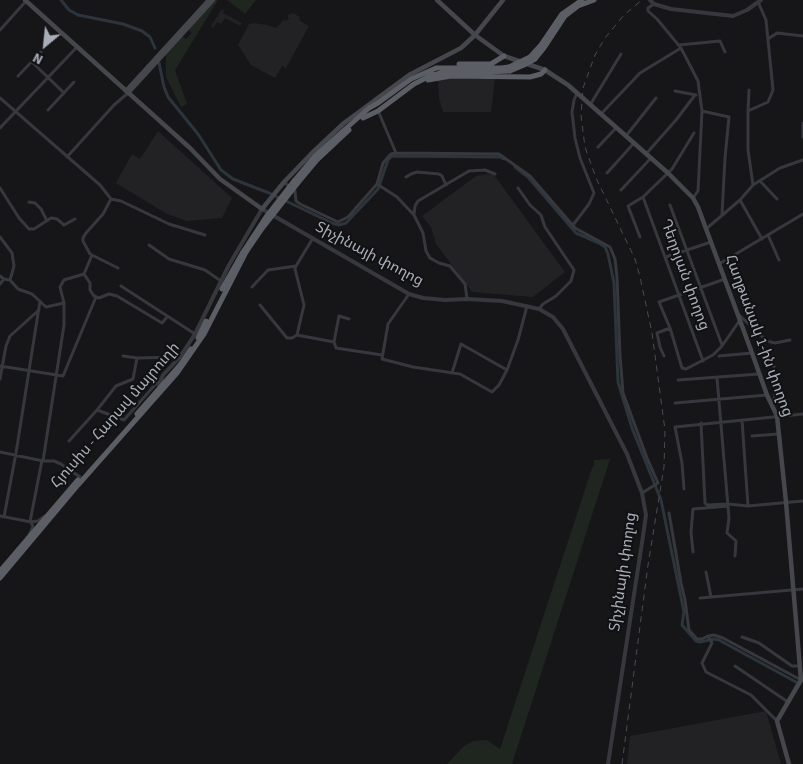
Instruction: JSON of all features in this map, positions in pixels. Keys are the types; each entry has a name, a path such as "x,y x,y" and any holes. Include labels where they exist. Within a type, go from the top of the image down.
{"highway":[{"name":"Հյուսիս - Հարավ մայրուղի","path":"532,58 562,14 582,0"},
{"name":"Հյուսիս - Հարավ մայրուղի","path":"363,118 378,111 432,75 451,71 484,72 510,69 532,58 544,48 565,16 578,6 594,0"},
{"path":"436,68 442,65 491,64 504,56"},
{"name":"Հյուսիս - Հարավ մայրուղի","path":"0,572 80,477 180,365 200,333 261,223 315,156 372,103 378,103 411,79 436,68 510,69"},
{"path":"419,82 451,76 516,78 538,75 545,70"},
{"name":"Հյուսիս - Հարավ մայրուղի","path":"295,182 363,118 372,103"},
{"name":"Հյուսիս - Հարավ մայրուղի","path":"0,578 78,485 178,373 204,334 245,252"}],"main road":[{"name":"Տիչինայի փողոց","path":"26,0 78,46 126,93 190,148 220,179 262,209"},
{"path":"126,93 209,0"},
{"path":"126,93 213,0"},
{"name":"Հաղթանակ 1-ին փողոց","path":"438,0 477,36 504,56 545,70 557,77 668,173 693,198 760,373 766,395 776,416 786,502 799,666 802,680"},
{"path":"262,209 284,182 328,137 410,75 453,53 477,36 503,0"},
{"path":"789,764 777,721 802,680"}],"street":[{"path":"0,30 26,0"},
{"path":"650,0 654,4 671,10 733,16 748,10 760,1 766,20 773,90 768,102 748,110"},
{"path":"654,4 648,8 648,11 662,24 680,46 698,81 702,111 698,191 693,198"},
{"path":"768,39 777,33 803,36"},
{"path":"601,114 640,73 680,46 720,41 725,52"},
{"path":"0,128 78,46"},
{"path":"18,76 40,52"},
{"path":"590,105 621,54"},
{"path":"32,62 64,93"},
{"path":"48,110 74,82"},
{"path":"749,90 748,150 754,185"},
{"path":"675,91 700,96"},
{"path":"67,157 126,93"},
{"path":"573,225 589,204 594,193 580,158 575,138 572,112 577,93"},
{"path":"646,154 695,95"},
{"path":"0,98 100,185 112,199 121,201 169,224 205,235"},
{"path":"626,136 656,98"},
{"path":"702,111 730,117 725,158 722,214"},
{"path":"379,113 396,153"},
{"path":"803,123 803,137"},
{"path":"598,147 616,127"},
{"path":"640,237 628,207 643,197 668,173 680,158 694,133"},
{"path":"608,173 634,143"},
{"path":"284,182 295,191 296,201 300,204 338,222 348,217 379,185 383,163 387,157 396,153 499,154 530,176 575,228 606,244 612,250 616,277 623,393 658,483 642,493"},
{"path":"621,190 651,158"},
{"path":"706,228 740,200 754,185 780,168 803,160"},
{"path":"414,215 415,206 418,201 469,171 485,170 495,174"},
{"path":"406,177 417,172 439,174 446,185"},
{"path":"760,181 777,199"},
{"path":"379,185 397,197 414,215 423,233 426,251 430,258 450,266 465,284 467,299"},
{"path":"0,188 19,218 29,229 34,229 53,218 64,224 76,219"},
{"path":"518,188 530,205 541,215 545,227 574,270 571,281 539,309"},
{"name":"Դեղոյան փողոց","path":"643,197 703,361"},
{"path":"112,199 103,214 83,238 87,250 92,255 118,268"},
{"path":"740,200 762,239"},
{"path":"29,202 35,203 41,209 47,221"},
{"path":"670,205 722,346"},
{"path":"97,410 124,420 180,357 195,334 221,281 262,209"},
{"name":"Տիչինայի փողոց","path":"262,209 409,294 423,298 444,300 467,299 527,306 539,309 553,317 562,329 627,454 642,493 646,516 608,764"},
{"path":"719,264 803,214"},
{"path":"768,235 779,260"},
{"path":"0,237 12,253 14,266 10,280"},
{"path":"298,335 304,305 295,269 312,238"},
{"path":"666,257 711,242"},
{"path":"149,245 169,259 205,270 221,281"},
{"path":"84,274 92,255"},
{"path":"252,287 268,270 296,266"},
{"path":"84,274 90,283 90,290 96,297 99,298 109,294 117,296 162,323 167,317"},
{"path":"27,538 33,527 31,522 64,325 64,303 60,287 64,280 84,274"},
{"path":"0,276 10,280 18,289 32,294 46,307 64,303"},
{"path":"0,284 4,279"},
{"path":"725,279 659,302 670,328 682,368 686,369 713,355 722,346 740,320"},
{"path":"121,286 195,334"},
{"path":"382,356 388,324 409,294"},
{"path":"1,366 63,376 96,297"},
{"path":"40,301 30,371 2,517 31,522 38,521 49,513"},
{"path":"260,305 288,338 298,335 334,342"},
{"path":"349,319 339,316 334,346 341,350 382,356 382,359 413,367 460,374 492,392 507,370 518,340 527,306"},
{"path":"0,379 1,366 10,336 39,310"},
{"path":"738,314 767,341 774,343 790,340"},
{"path":"664,356 657,333 670,328"},
{"path":"452,372 461,344 507,370"},
{"path":"719,356 752,353"},
{"path":"123,356 137,358 180,357"},
{"path":"69,440 116,386 133,379 137,358"},
{"path":"163,375 170,374 180,365"},
{"path":"771,404 775,397 774,366"},
{"path":"678,380 760,373"},
{"path":"151,398 161,383 163,375"},
{"path":"717,378 729,518 727,533 736,541 735,556"},
{"path":"675,403 766,395"},
{"path":"684,489 682,463 674,429 676,426 803,414"},
{"path":"742,420 748,506"},
{"path":"701,424 705,503 709,505 748,506 803,501"},
{"path":"752,436 778,434"},
{"path":"0,452 54,461 80,477"},
{"path":"693,552 691,532 693,510 728,505"},
{"path":"669,513 689,630 697,639 710,638 714,635 723,638 802,680"},
{"path":"706,572 711,597"},
{"path":"700,598 803,589"},
{"path":"742,637 759,643 792,666 799,666"},
{"path":"710,638 712,643 702,663 706,672 750,695 777,721"},
{"path":"735,666 788,702"}],"shaded area":[{"path":"212,0 218,0 175,70 187,104 181,107 166,77 166,53 181,35 186,39 192,33 187,28"},
{"path":"227,0 256,0 245,14"},
{"path":"222,9 224,10 223,13 242,23 240,26 225,18 221,24 217,22 213,28 211,26"},
{"path":"293,13 300,17 299,20 309,26 286,68 282,66 275,78 251,65 238,45 249,24 254,23 276,28 284,20 286,21 290,18 288,18 288,15"},
{"path":"454,78 495,79 491,112 443,112 439,98 438,80"},
{"path":"158,131 232,198 222,218 187,221 167,214 116,183 132,154 140,159"},
{"path":"494,175 565,272 533,297 472,292 436,244 431,227 422,216 476,176"},
{"path":"610,459 512,764 447,764 464,746 473,741 487,740 500,749 594,466 594,460"},
{"path":"766,711 781,764 627,764 630,736"}],"waterway":[{"path":"61,0 69,10 78,15 123,24 142,31 150,37 155,48"},
{"path":"159,63 168,97 198,134 221,170 233,179 339,225 346,223 378,189 388,160 392,156 500,157 504,159"},
{"path":"515,167 528,177 576,233 599,243 605,247 608,254 614,283 618,382 632,428 661,500 684,612 682,625 696,641 719,640 796,682"}],"railway":[{"path":"622,764 648,565 664,467 665,430 652,333 640,277 635,259 596,178 585,147 581,116 583,88 595,55 605,38 624,15 642,0"}]}
